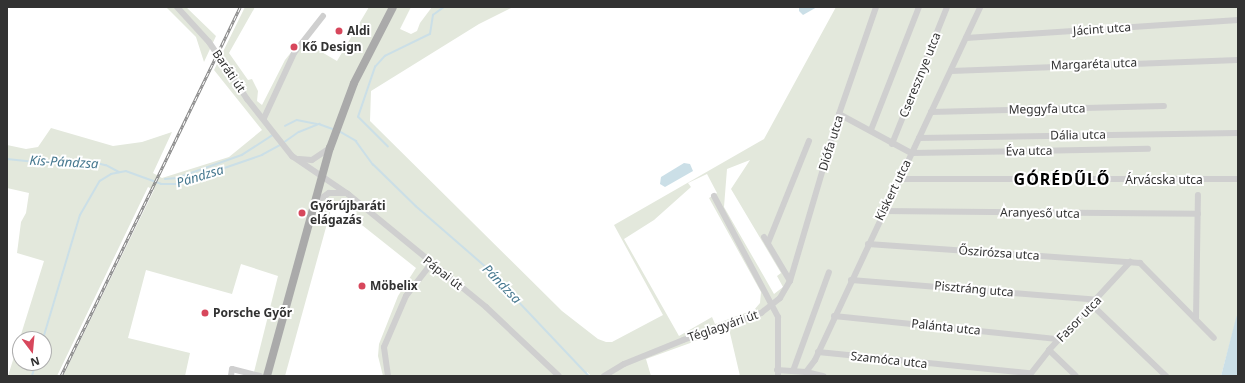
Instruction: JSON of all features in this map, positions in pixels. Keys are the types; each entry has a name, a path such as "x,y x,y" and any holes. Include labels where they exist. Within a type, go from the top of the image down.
{"main road":[{"path":"267,376 331,146 362,65 392,7"}],"street":[{"name":"Baráti út","path":"177,7 209,42 247,99 264,118 286,150 292,156"},
{"name":"Diófa utca","path":"773,306 790,280 839,114 876,7"},
{"path":"871,130 919,7"},
{"name":"Cseresznye utca","path":"892,144 947,7"},
{"name":"Kiskert utca","path":"806,372 810,368 818,352 882,211 919,138 980,7"},
{"path":"264,118 294,53 323,16"},
{"name":"Jácint utca","path":"966,38 1238,20"},
{"name":"Margaréta utca","path":"951,71 1238,60"},
{"name":"Meggyfa utca","path":"931,112 1164,106"},
{"path":"839,114 911,153"},
{"name":"Dália utca","path":"919,138 1238,133"},
{"path":"768,243 809,141"},
{"path":"292,156 312,160 331,146"},
{"name":"Éva utca","path":"911,153 1148,149"},
{"name":"Pápai út","path":"292,156 348,194 431,264 486,307 559,376"},
{"name":"Árvácska utca","path":"898,179 1238,179"},
{"path":"315,203 334,192 348,194"},
{"path":"1196,318 1198,195"},
{"name":"Téglagyári út","path":"604,376 624,364 761,313 773,306 714,196"},
{"name":"Aranyeső utca","path":"882,211 1198,214"},
{"path":"764,237 790,280"},
{"name":"Őszirózsa utca","path":"868,244 1140,263 1196,318 1214,338"},
{"name":"Fasor utca","path":"1030,375 1048,350 1092,306 1130,262"},
{"path":"388,376 384,347 406,296 431,264"},
{"path":"793,371 829,272"},
{"name":"Pisztráng utca","path":"851,280 1097,300"},
{"path":"773,306 779,324 777,373 793,371 824,376"},
{"path":"1092,306 1166,376"},
{"name":"Palánta utca","path":"834,316 1058,339"},
{"path":"1048,350 1076,376"},
{"name":"Szamóca utca","path":"818,352 1030,375"},
{"path":"231,376 232,369 260,376"}],"shaded area":[{"path":"166,7 186,7 216,36 204,62 196,37"},
{"path":"245,7 255,7 229,53 248,80 252,79 258,91 257,101 262,105 285,60 301,40 337,61 369,7 411,7 400,29 411,34 417,31 420,23 432,7 513,7 479,24 371,91 370,121 562,311 598,339 606,342 612,342 663,315 614,225 764,139 836,7 1238,7 1238,313 1221,376 740,376 729,329 646,359 651,376 591,376 587,372 586,376 383,376 378,356 379,344 398,296 416,268 333,202 285,376 253,376 278,276 241,264 232,294 146,270 128,338 190,353 185,376 63,376 154,190 148,187 57,376 8,376 12,363 12,371 52,371 52,331 22,331 44,261 17,253 21,222 26,213 29,193 7,188 7,145 26,149 38,147 51,128 113,146 142,142 172,132 153,173 162,178 229,157 262,130 214,70","holes":["750,160 731,189 781,273 777,276 783,287 774,294 724,207 727,169","707,174 717,193 709,198 761,292 760,303 754,310 715,324 712,317 679,336 624,239 654,220 691,187 688,183"]},
{"path":"799,7 817,7 803,15 799,11"},
{"path":"684,163 690,164 693,171 665,187 660,184 661,177"},
{"path":"1238,313 1238,376 1221,376 1236,318"}],"waterway":[{"path":"388,147 358,117 375,67 385,56 430,34 433,15 444,7"},
{"name":"Pándzsa","path":"285,126 297,120 317,124"},
{"name":"Pándzsa","path":"283,143 299,132 319,124 333,129"},
{"name":"Pándzsa","path":"339,131 356,141 373,164 416,206 485,266 589,376"},
{"name":"Pándzsa","path":"165,179 177,178 242,155 271,136"},
{"name":"Pándzsa","path":"45,331 80,215 100,181 111,174 126,171 161,184 178,184 262,155 280,145"},
{"name":"Kis-Pándzsa","path":"7,159 38,162 88,161 106,165 119,172"},
{"name":"Pándzsa","path":"32,376 34,371"}],"railway":[{"path":"61,376 240,7"}],"place":[{"name":"Aldi","path":"339,31"},
{"name":"Kő Design","path":"294,47"},
{"name":"Győrújbaráti elágazás","path":"302,213"},
{"name":"Möbelix","path":"362,286"},
{"name":"Porsche Győr","path":"205,313"}],"district":[{"name":"GÓRÉDŰLŐ","path":"1062,179"}]}
